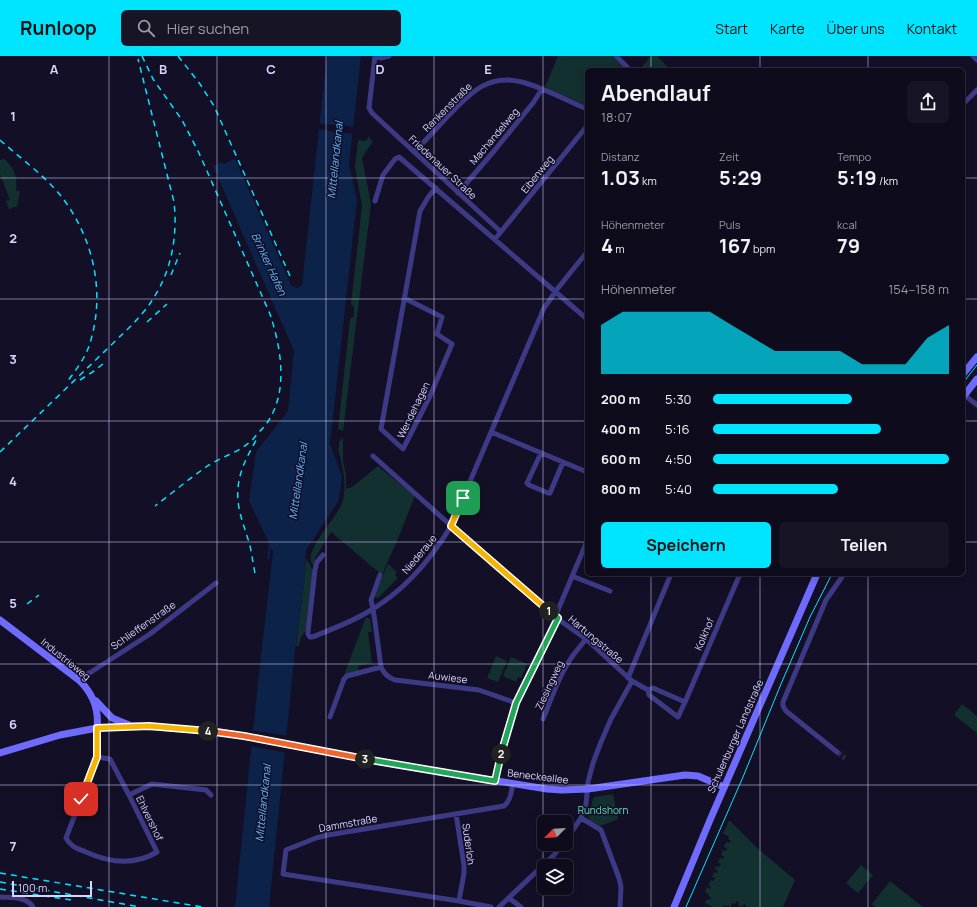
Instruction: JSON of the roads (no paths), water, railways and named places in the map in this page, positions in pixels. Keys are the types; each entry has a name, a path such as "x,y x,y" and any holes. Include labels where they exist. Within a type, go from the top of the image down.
{"street":[{"path":"375,57 381,58 389,56"},
{"path":"616,56 628,68"},
{"path":"973,56 977,60"},
{"name":"Friedenauer Straße","path":"375,57 369,108 372,113 501,232"},
{"name":"Rankenstraße","path":"414,152 465,98 483,85 494,81 507,80 521,82 542,89 585,108"},
{"name":"Machandelweg","path":"458,193 533,103 542,89"},
{"path":"965,102 977,90"},
{"name":"Eibenweg","path":"501,232 585,128"},
{"name":"Friedenauer Straße","path":"375,201 383,175 399,157 585,317"},
{"name":"Wendehagen","path":"404,298 442,317 437,334 452,344 430,396 404,449 381,429 404,298 420,211 436,188"},
{"path":"495,239 501,232"},
{"name":"Niederaue","path":"323,555 317,562 315,570 308,632 309,636 312,637 361,616 372,609 395,593 432,555 451,526 544,308 585,254"},
{"path":"965,372 977,357"},
{"path":"965,394 977,379"},
{"path":"965,396 977,405"},
{"path":"491,432 585,471"},
{"path":"541,453 527,483 548,494 550,493 563,462"},
{"name":"Hartungstraße","path":"373,456 451,526 557,617 586,639 630,679 650,689 686,702 678,717 649,695 650,689"},
{"path":"495,781 498,763 516,703 557,617 585,546"},
{"path":"330,717 344,679 347,676 381,667 371,600 380,575"},
{"path":"572,576 610,591"},
{"path":"573,830 581,818 586,804 588,782 601,742 630,679 670,576"},
{"name":"Kolkhof","path":"686,702 739,576"},
{"name":"Schulenburger Landstraße","path":"674,907 724,787 816,576"},
{"path":"838,752 786,711 783,706 783,702 826,600 843,576"},
{"name":"Schlieffenstraße","path":"80,681 84,676 150,634 216,583"},
{"name":"Industrieweg","path":"0,620 80,681 91,695 97,712 97,728"},
{"name":"Ziesingweg","path":"543,719 565,669 574,654 586,639"},
{"name":"Auwiese","path":"381,667 389,678 395,680 479,690 516,703"},
{"name":"Beneckeallee","path":"91,695 112,718 124,724 135,726"},
{"name":"Beneckeallee","path":"0,753 60,735 97,728 158,726 220,732 390,763 547,789 588,789 685,775 698,776 724,787"},
{"name":"Ehlvershof","path":"97,728 97,757 66,838 69,845 97,856 118,862 137,861 158,852 110,759 97,757"},
{"name":"Ehlvershof","path":"129,795 152,784 206,790 211,795"},
{"name":"Dammstraße","path":"491,907 283,874 286,850 316,838 328,835 504,806 508,803 513,784"},
{"name":"Suderloh","path":"456,814 464,865 459,901"},
{"path":"581,818 601,830 622,887 620,907"},
{"path":"499,907 557,851"},
{"path":"0,897 25,900 33,907"},
{"path":"509,898 521,907"}],"water":[{"path":"327,56 361,56 349,165 357,200 330,444 342,476 339,500 306,550 304,584 295,651 269,907 235,907 273,552 271,548 269,559 267,559 269,543 249,501 256,452 288,411 294,351 213,166 235,159 291,285 296,288 302,285"}],"tunnel":[{"path":"837,752 845,758"}],"tram line":[{"path":"965,380 977,365"},
{"path":"686,907 743,777 810,617 831,576"}],"railway":[{"path":"142,56 153,79 182,120 199,153 270,314 280,355 281,369 281,383 274,411 266,424 253,439 240,449 206,467 155,506"},
{"path":"178,56 200,84 214,106 290,276"},
{"path":"0,452 133,324 147,308 164,279 172,254 174,241 174,202 138,59"},
{"path":"0,140 40,174 61,196 81,229 94,266 97,304 95,324 86,353 67,382"},
{"path":"171,275 180,253"},
{"path":"147,322 167,304"},
{"path":"80,380 103,364"},
{"path":"255,573 250,546 238,504 238,496 242,468 258,437"},
{"path":"27,604 39,595"},
{"path":"0,873 202,907"},
{"path":"0,882 140,907"},
{"path":"0,889 71,900"}],"water label":[{"name":"Mittellandkanal","path":"335,160"},
{"name":"Brinker Hafen","path":"269,264"},
{"name":"Mittellandkanal","path":"298,481"},
{"name":"Mittellandkanal","path":"263,803"}],"park label":[{"name":"Rundshorn","path":"603,810"}]}
